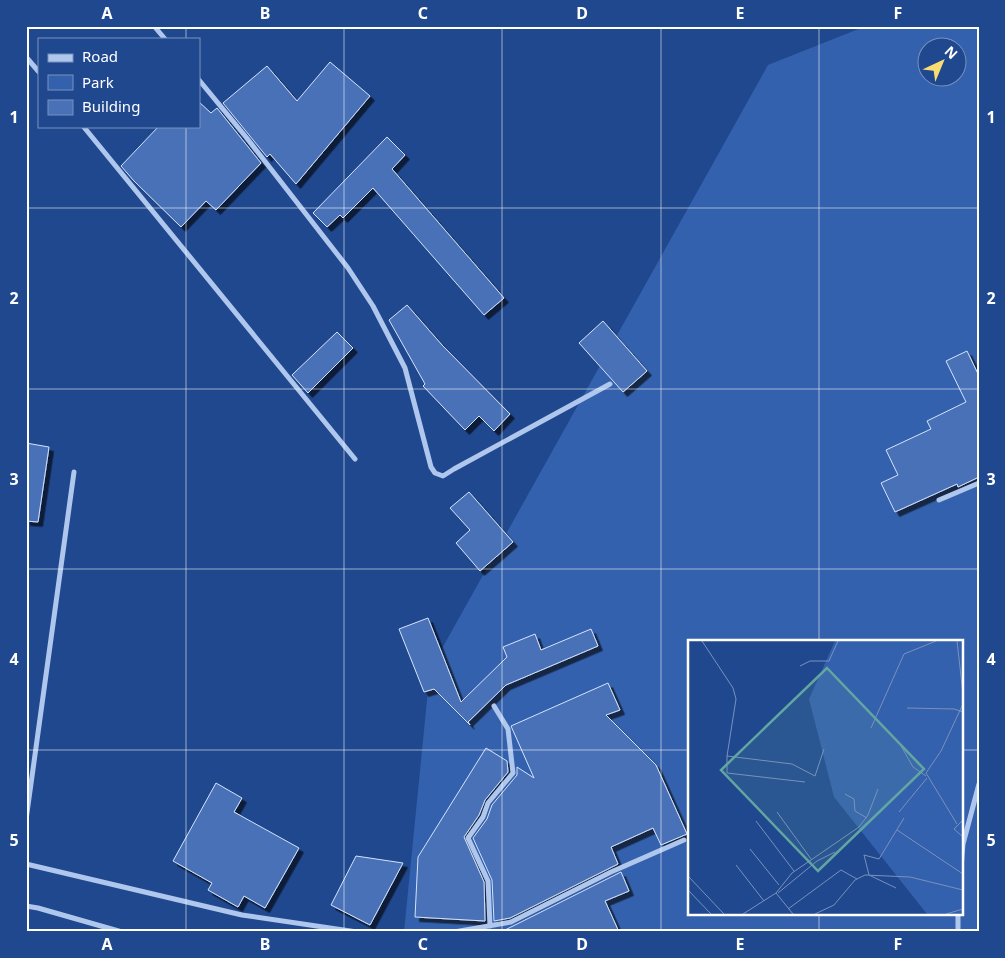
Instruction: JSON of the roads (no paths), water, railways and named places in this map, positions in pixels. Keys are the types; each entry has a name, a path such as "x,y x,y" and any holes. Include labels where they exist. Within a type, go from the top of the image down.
{"street":[{"path":"154,26 164,38"},
{"path":"26,57 38,71"},
{"path":"200,81 348,268 373,306 405,368 434,473 443,476 610,384"},
{"path":"85,128 355,459"},
{"path":"26,820 74,472"},
{"path":"939,500 979,483"},
{"path":"490,926 488,881 468,838 483,817 488,803 513,773 508,729 494,706"},
{"path":"962,856 963,844 979,784"},
{"path":"454,932 511,922 612,872 684,840"},
{"path":"26,864 242,915 357,932"},
{"path":"26,906 122,932"},
{"path":"958,916 958,932"}]}
